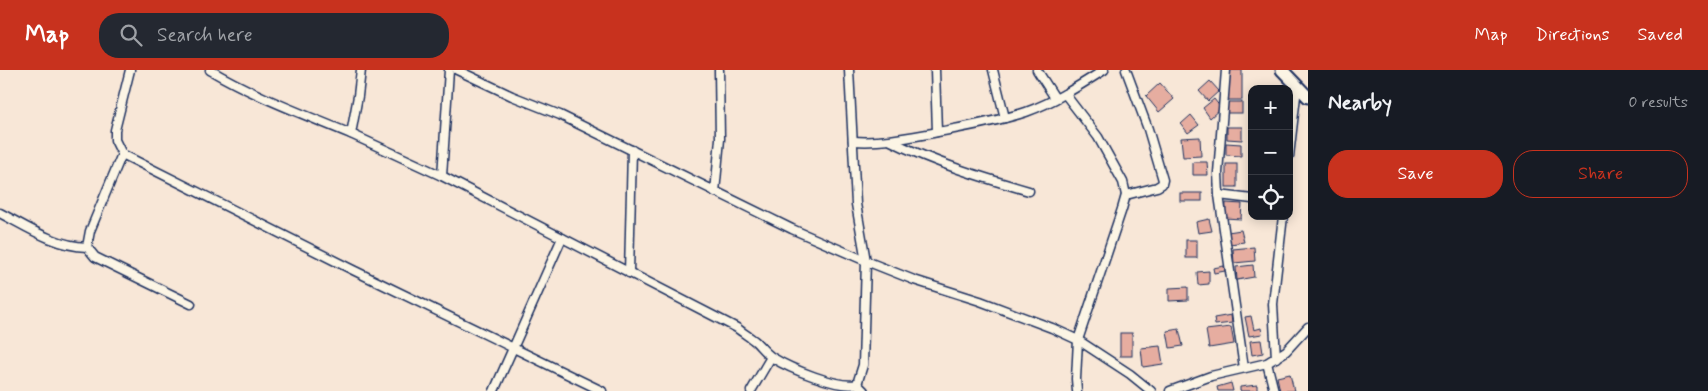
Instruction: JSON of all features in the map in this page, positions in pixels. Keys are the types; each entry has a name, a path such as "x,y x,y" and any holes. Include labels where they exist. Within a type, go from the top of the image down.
{"street":[{"path":"130,70 115,130 115,140 122,154 602,391"},
{"path":"210,70 270,100 351,134 442,176 737,328 771,357 785,365 834,382 846,385 857,384"},
{"path":"351,134 361,70"},
{"path":"442,176 449,70"},
{"path":"457,70 512,96 560,115 792,229 914,280 1020,315 1078,340 1130,374 1151,391"},
{"path":"716,192 720,139 719,70"},
{"path":"850,70 856,204 866,261 863,366 857,384"},
{"path":"935,70 937,132"},
{"path":"993,70 1005,118"},
{"path":"1037,70 1055,98"},
{"path":"853,141 875,143 891,141 1005,118 1066,94 1104,70"},
{"path":"1126,70 1148,129 1163,180 1162,184 1158,187 1126,195"},
{"path":"1226,70 1218,195 1244,368"},
{"path":"1282,70 1308,97"},
{"path":"1292,130 1297,87"},
{"path":"1066,94 1083,115 1110,157 1123,182 1126,195 1078,340 1077,391"},
{"path":"891,141 922,156 956,169 1029,191"},
{"path":"629,273 632,150"},
{"path":"86,247 90,232 122,154"},
{"path":"1218,195 1248,199"},
{"path":"0,214 58,242 86,247 96,257 191,304"},
{"path":"1276,358 1273,304 1283,220"},
{"path":"494,391 562,238"},
{"path":"1170,391 1211,376 1267,363 1296,341 1308,327"},
{"path":"751,391 771,357"},
{"path":"1267,363 1274,391"},
{"path":"857,384 864,391"}],"building":[{"path":"1228,70 1242,70 1242,100 1228,100"},
{"path":"1210,81 1219,91 1208,101 1199,91"},
{"path":"1160,83 1174,99 1159,112 1146,96"},
{"path":"1214,99 1221,108 1210,118 1203,108"},
{"path":"1227,102 1242,102 1242,113 1227,113"},
{"path":"1191,115 1199,125 1188,133 1181,124"},
{"path":"1227,127 1242,127 1242,140 1227,139"},
{"path":"1200,137 1201,156 1183,157 1181,138"},
{"path":"1226,143 1241,144 1241,156 1226,155"},
{"path":"1193,162 1207,162 1208,175 1193,175"},
{"path":"1226,164 1237,164 1237,187 1226,187"},
{"path":"1180,193 1202,193 1202,201 1180,201"},
{"path":"1226,203 1242,204 1241,219 1225,218"},
{"path":"1209,219 1212,231 1198,233 1196,222"},
{"path":"1241,230 1244,242 1230,244 1228,232"},
{"path":"1186,240 1197,240 1197,258 1186,258"},
{"path":"1254,247 1255,261 1234,263 1233,249"},
{"path":"1253,265 1254,277 1237,280 1236,267"},
{"path":"1224,266 1225,271 1214,273 1213,268"},
{"path":"1209,271 1209,284 1198,285 1197,272"},
{"path":"1188,287 1188,300 1169,301 1169,288"},
{"path":"1231,315 1232,323 1215,325 1214,318"},
{"path":"1251,316 1254,330 1261,328 1262,334 1249,336 1245,317"},
{"path":"1231,327 1234,344 1209,348 1206,330"},
{"path":"1179,329 1183,346 1170,348 1167,331"},
{"path":"1120,333 1132,333 1132,356 1120,356"},
{"path":"1261,340 1263,353 1252,355 1250,341"},
{"path":"1160,346 1163,364 1143,367 1141,348"},
{"path":"1290,374 1294,391 1280,391 1277,377"},
{"path":"1231,383 1233,391 1218,391 1217,387"},
{"path":"1257,385 1257,391 1240,391 1240,387"}]}
